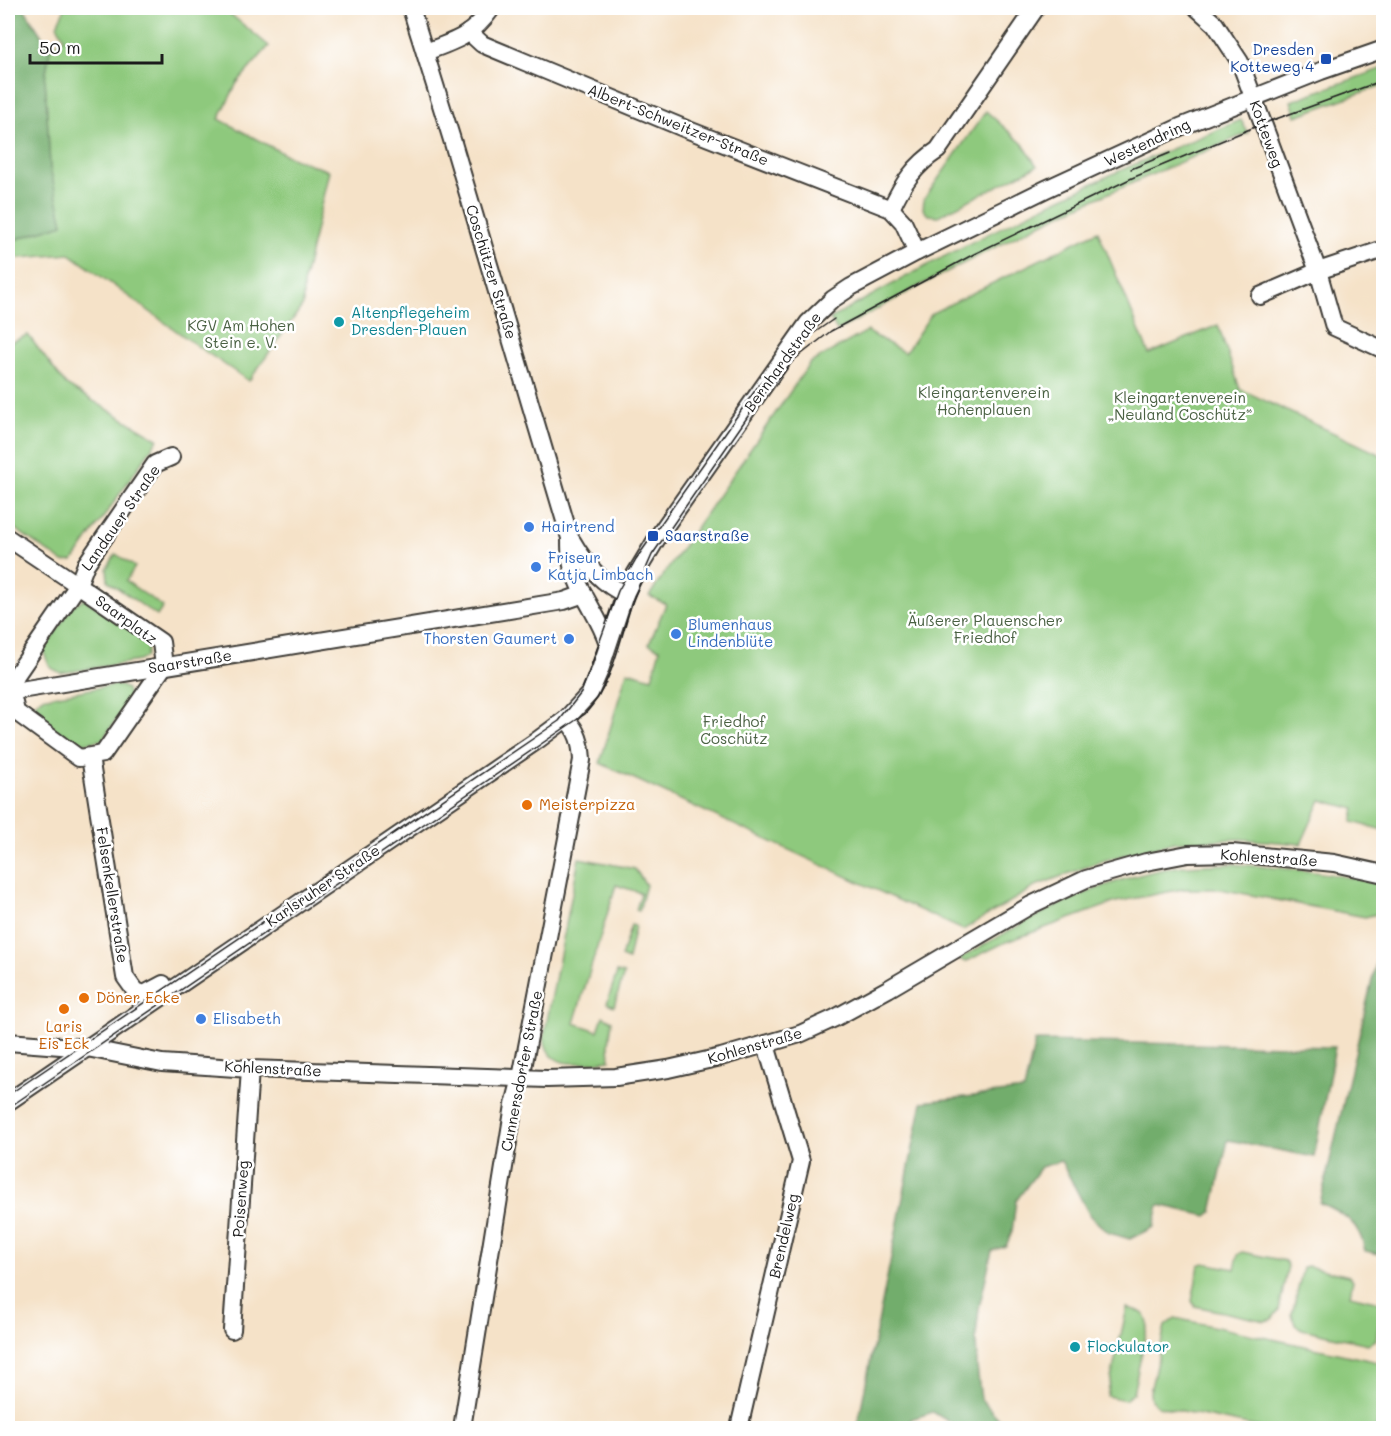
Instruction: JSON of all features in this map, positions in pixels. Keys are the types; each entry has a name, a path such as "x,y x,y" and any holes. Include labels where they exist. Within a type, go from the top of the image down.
{"street":[{"name":"Coschützer Straße","path":"411,8 570,538 571,561 608,644"},
{"path":"424,52 457,41 483,20 492,8"},
{"path":"917,252 903,222 891,210 898,194 920,162 938,150 1036,8"},
{"name":"Kotteweg","path":"1197,8 1215,24 1240,62 1318,271 1334,327 1383,350"},
{"name":"Albert-Schweitzer-Straße","path":"469,32 482,44 500,52 891,210"},
{"name":"Westendring","path":"917,252 1180,127 1253,97 1383,49"},
{"path":"1260,296 1318,271 1383,249"},
{"name":"Bernhardstraße","path":"608,644 625,594 659,535 813,318 842,293 917,252"},
{"name":"Landauer Straße","path":"78,585 86,564 155,464 171,457"},
{"name":"Saarplatz","path":"8,538 161,642 164,666"},
{"name":"Coschützer Straße","path":"570,538 591,569 625,594"},
{"path":"78,585 10,684 16,712 79,759 103,754 164,666"},
{"name":"Saarstraße","path":"10,692 564,601 584,594"},
{"name":"Karlsruher Straße","path":"8,1102 566,719 590,693 608,644"},
{"name":"Cunnersdorfer Straße","path":"462,1428 513,1105 521,1078 582,760 581,742 566,719"},
{"name":"Felsenkellerstraße","path":"90,757 125,977 130,985 144,994 152,992 178,974 204,967"},
{"name":"Kohlenstraße","path":"8,1041 87,1048 162,1063 250,1069 571,1080 616,1077 668,1069 766,1045 800,1034 835,1018 928,967 959,946 1032,905 1086,879 1146,862 1188,854 1232,853 1334,863 1383,874"},
{"name":"Brendelweg","path":"739,1428 801,1161 766,1045"},
{"name":"Poisenweg","path":"232,1330 250,1069"}],"green space":[{"path":"8,8 24,8 50,49 45,78 50,168 63,224 8,242"},
{"name":"KGV Am Hohen Stein e. V.","path":"65,8 223,8 269,46 237,83 219,119 288,156 329,171 303,284 303,305 249,381 70,254 8,259 8,242 63,224 50,168 45,78 50,49 64,38 57,25"},
{"path":"1383,68 1383,85 1296,116 1291,101"},
{"path":"986,111 1023,144 1037,166 938,216 928,215 923,209 924,199"},
{"path":"1241,120 1248,133 1056,216 837,331 830,319 1036,210"},
{"path":"1098,231 1149,354 1218,325 1240,389 1383,456 1383,830 1352,822 1355,809 1321,800 1301,844 1240,839 1175,842 1105,860 1038,885 963,930 600,763 627,671 652,678 660,649 649,644 666,604 649,596 810,363 867,331 905,353 932,313"},
{"path":"28,335 66,385 158,439 73,561 63,562 8,524 8,343"},
{"path":"116,554 135,567 126,581 163,607 157,616 108,581 107,568"},
{"path":"84,599 149,641 146,657 139,661 61,673 51,668 44,653 45,648 73,605"},
{"path":"114,685 127,689 130,700 102,740 80,744 72,742 35,714 35,704 41,698"},
{"path":"579,858 635,869 646,885 639,911 636,910 641,893 616,885 574,1023 598,1031 603,1016 612,1021 609,1044 610,1060 568,1063 552,1056 544,1036"},
{"path":"1231,864 1327,874 1383,885 1383,915 1365,917 1220,889 1183,889 1116,902 1006,942 965,962 959,959 1063,903 1118,881 1176,867"},
{"path":"631,925 635,926 628,960 621,957"},
{"path":"1383,933 1384,1107 1377,1131 1384,1136 1383,1255 1365,1251 1363,1241 1355,1226 1337,1211 1320,1203"},
{"path":"617,972 624,974 614,1006 607,1003"},
{"path":"1035,1041 1335,1047 1314,1157 1228,1140 1212,1212 1207,1216 1159,1205 1154,1227 1130,1239 1109,1233 1090,1216 1061,1161 1041,1167 1016,1201 1012,1232 1006,1246 992,1251 979,1308 976,1336 981,1399 1007,1428 959,1428 933,1412 911,1419 909,1428 857,1428 922,1102 1024,1090"},
{"path":"1242,1252 1285,1261 1288,1266 1279,1310 1272,1319 1265,1321 1195,1306 1192,1301 1199,1265 1204,1263 1235,1269 1238,1255"},
{"path":"1307,1266 1349,1276 1353,1280 1350,1295 1379,1302 1382,1307 1376,1340 1368,1344 1302,1329 1295,1325 1292,1314 1303,1268"},
{"path":"1127,1308 1143,1314 1148,1324 1133,1393 1125,1400 1107,1396"},
{"path":"1175,1318 1383,1363 1383,1399 1377,1428 1262,1428 1158,1406 1151,1400 1150,1392 1165,1326"}],"tram line":[{"path":"8,1108 585,714 595,702 609,676 632,603 652,555 764,393 794,360 831,331 974,254 1132,178 1262,124 1384,80"},
{"path":"1131,169 1170,153"},
{"path":"8,1095 559,721 581,693 618,591 636,559 759,385 798,344 834,319"}],"place":[{"name":"Dresden Kotteweg 4","path":"1326,59"},
{"name":"Altenpflegeheim Dresden-Plauen","path":"339,322"},
{"name":"Hairtrend","path":"529,527"},
{"name":"Saarstraße","path":"653,536"},
{"name":"Friseur Katja Limbach","path":"536,567"},
{"name":"Blumenhaus Lindenblüte","path":"676,634"},
{"name":"Thorsten Gaumert","path":"569,639"},
{"name":"Meisterpizza","path":"527,805"},
{"name":"Döner Ecke","path":"84,998"},
{"name":"Laris Eis Eck","path":"64,1009"},
{"name":"Elisabeth","path":"201,1019"},
{"name":"Flockulator","path":"1075,1347"}],"park label":[{"name":"Kleingartenverein Hohenplauen","path":"984,402"},
{"name":"Kleingartenverein „Neuland Coschütz“","path":"1180,406"},
{"name":"Äußerer Plauenscher Friedhof","path":"985,630"},
{"name":"Friedhof Coschütz","path":"734,730"}]}
